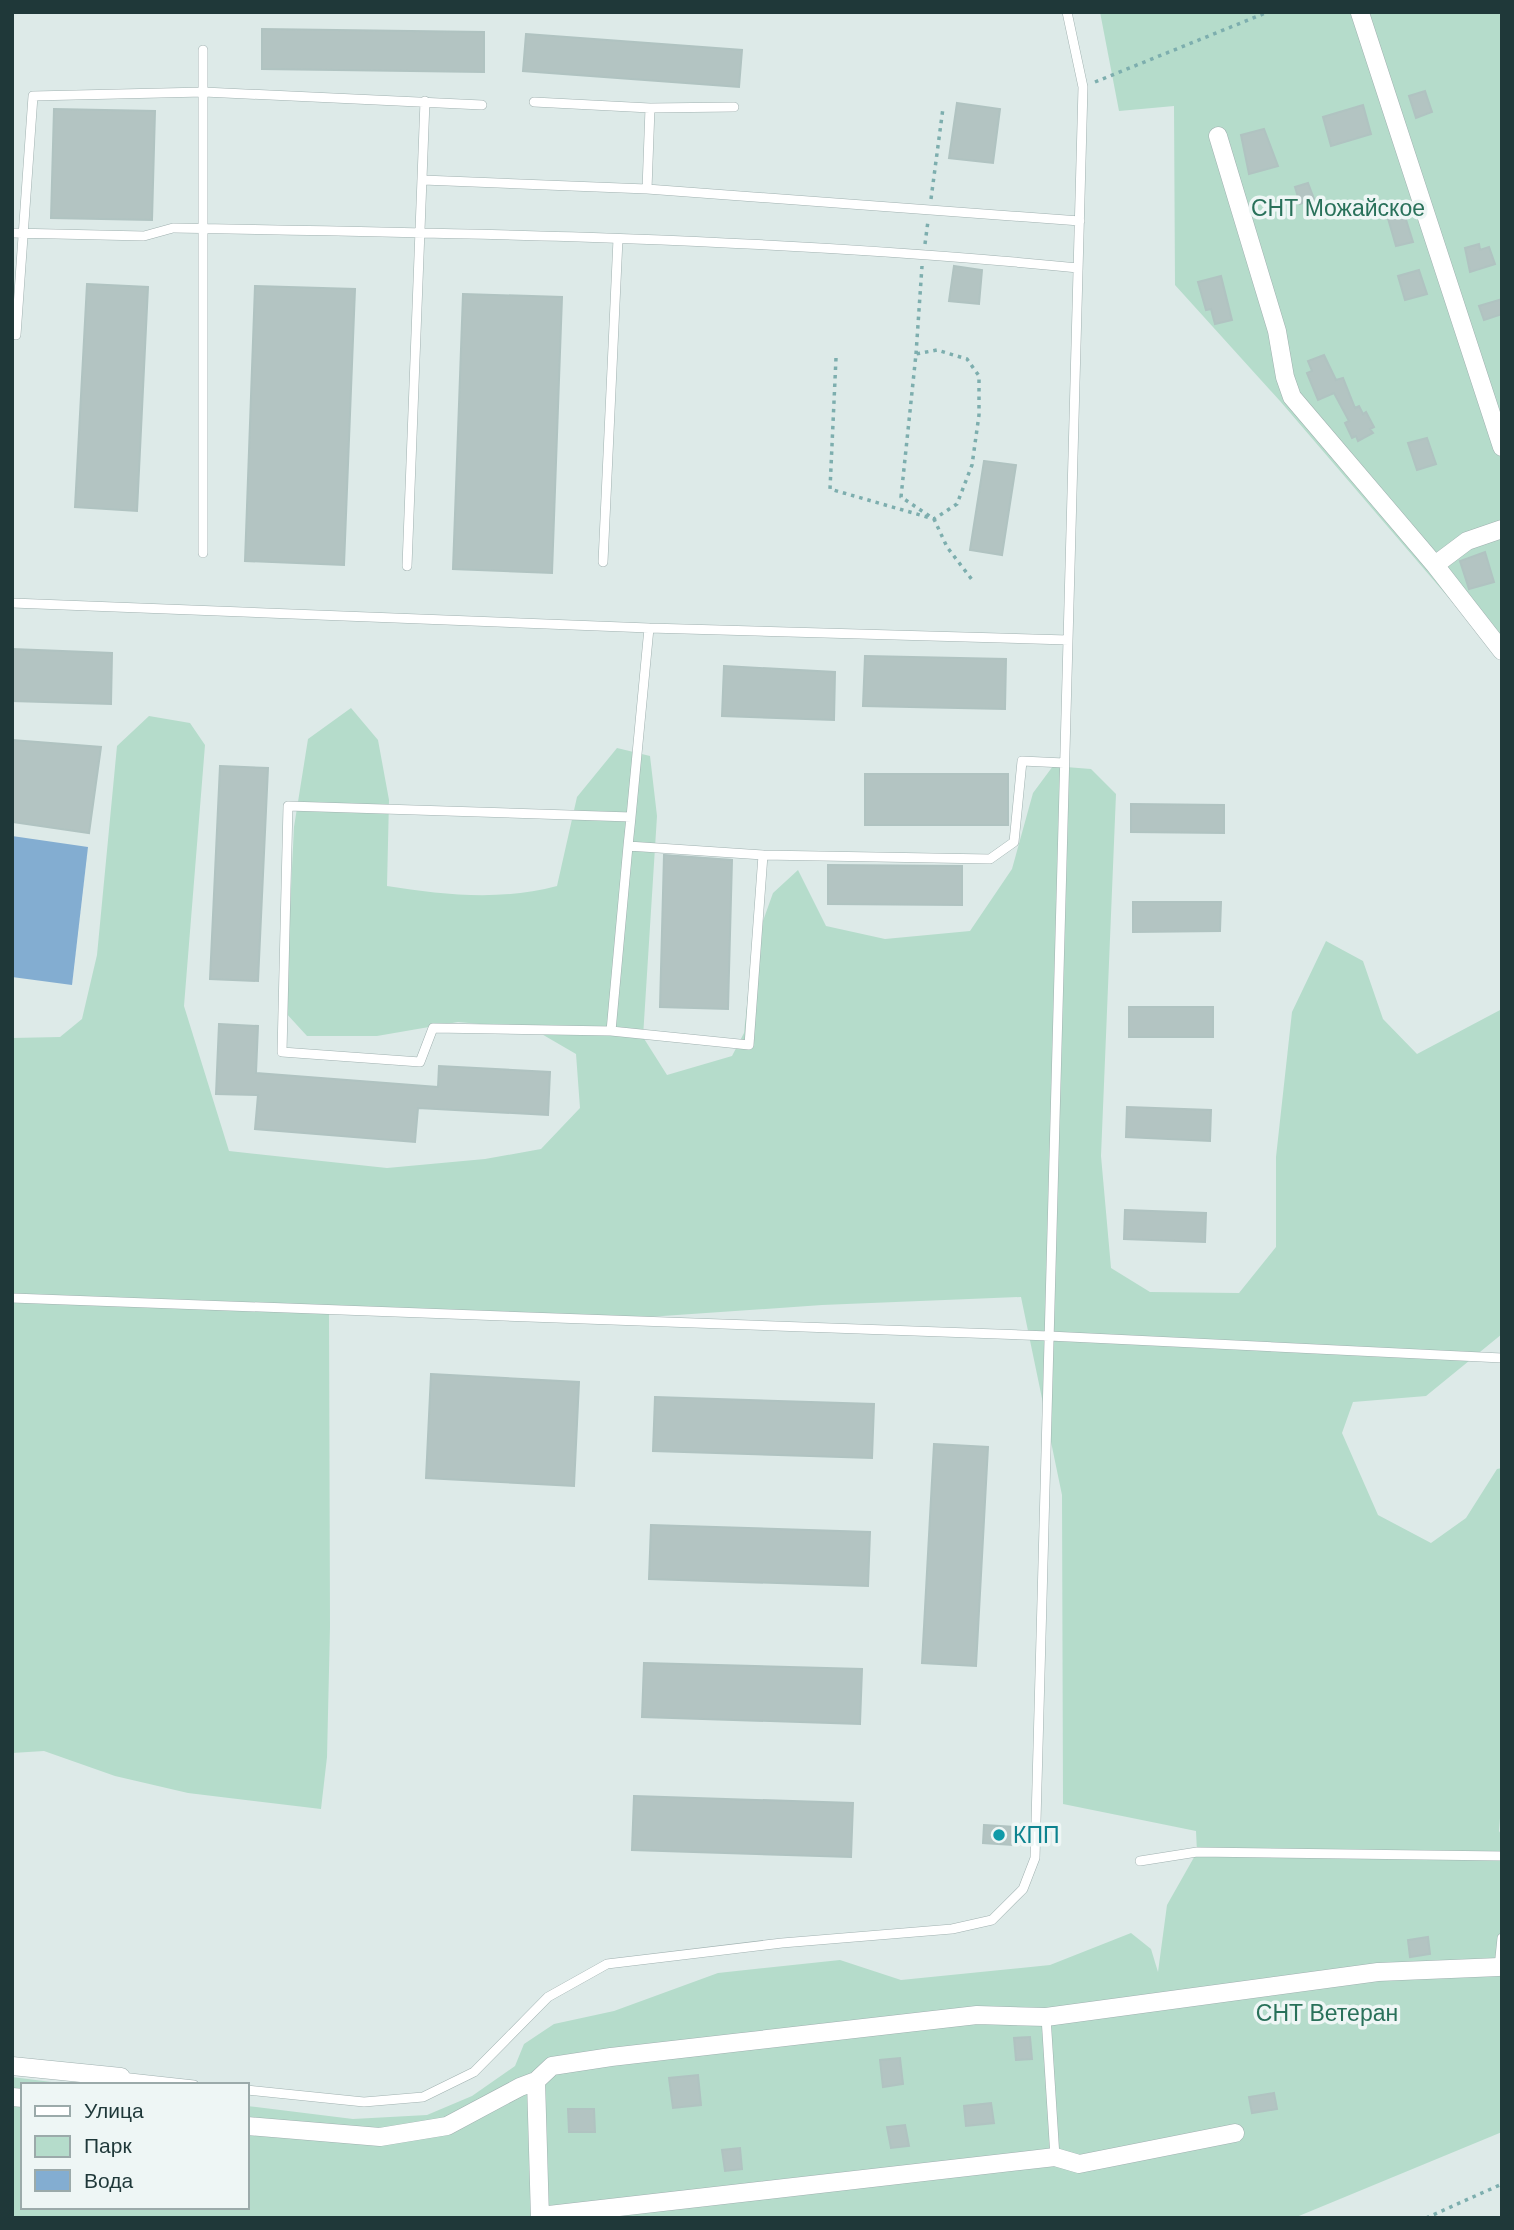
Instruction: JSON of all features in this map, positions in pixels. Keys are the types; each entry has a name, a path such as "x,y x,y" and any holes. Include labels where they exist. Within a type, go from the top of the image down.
{"street":[{"path":"1360,13 1502,447"},
{"path":"1219,136 1277,331 1284,377 1292,397 1435,565 1502,651"},
{"path":"1435,565 1467,541 1502,528"},
{"path":"248,2126 380,2137 447,2126 536,2081 552,2066 611,2057 977,2015 1046,2017 1378,1972 1499,1967"},
{"path":"12,2066 121,2077"},
{"path":"536,2081 540,2217 1055,2157 1079,2164 1235,2133"}],"lane":[{"path":"248,2090 364,2102 423,2097 474,2072 548,1997 607,1964 782,1943 952,1929 992,1920 1023,1889 1035,1858 1080,221 1083,87 1067,12"},
{"path":"204,50 204,552"},
{"path":"16,335 17,233 33,96 204,92 482,105"},
{"path":"407,566 425,101"},
{"path":"534,102 650,108 734,107"},
{"path":"647,189 650,108"},
{"path":"423,180 647,189 1080,221"},
{"path":"17,233 144,236 173,228 422,232 923,255 1078,268"},
{"path":"603,562 618,239"},
{"path":"12,603 649,628 1068,640"},
{"path":"611,1031 649,628"},
{"path":"628,846 763,855 990,859 1014,842 1022,761 1064,762"},
{"path":"631,817 289,806 282,1052 420,1062 433,1028 611,1031 749,1045 763,855"},
{"path":"12,1298 1049,1336 1502,1358"},
{"path":"1140,1861 1197,1852 1502,1856"},
{"path":"1499,1967 1502,1938"},
{"path":"1046,2017 1055,2157"},
{"path":"121,2077 176,2083"}],"path":[{"path":"1083,87 1268,12"},
{"path":"943,108 923,255 901,497 934,519 947,547 973,581"},
{"path":"835,358 830,489 934,519 957,504 972,465 979,415 979,376 967,359 937,350 916,354"},
{"path":"1426,2218 1502,2184"}],"green space":[{"name":"СНТ Можайское","path":"1100,12 1502,12 1502,660 1280,401 1175,285 1174,106 1119,111"},
{"name":"СНТ Ветеран","path":"351,708 378,740 389,800 387,886 472,895 515,894 557,886 577,797 617,748 650,756 657,816 643,1037 667,1075 732,1056 744,1033 753,949 773,893 798,870 826,926 885,939 970,931 1012,869 1033,793 1053,766 1091,769 1116,794 1101,1156 1111,1268 1150,1292 1239,1293 1276,1247 1276,1157 1292,1012 1326,941 1363,961 1383,1019 1417,1054 1502,1009 1502,1334 1426,1396 1353,1402 1342,1433 1378,1515 1431,1543 1466,1518 1497,1469 1502,1468 1502,1792 1499,1831 1502,1836 1502,2132 1294,2218 12,2218 12,2077 59,2083 21,2083 21,2209 248,2209 248,2106 353,2119 427,2115 472,2096 515,2066 524,2044 554,2024 614,2011 718,1973 840,1960 901,1980 1050,1965 1131,1933 1151,1949 1158,1972 1167,1905 1197,1852 1196,1831 1063,1804 1062,1495 1021,1297 822,1305 648,1317 329,1310 330,1627 327,1757 321,1809 188,1793 115,1776 44,1751 12,1753 12,1038 60,1037 82,1019 97,955 117,746 149,716 190,723 205,745 184,1006 229,1151 387,1168 485,1159 541,1149 580,1108 576,1054 533,1029 458,1022 377,1036 307,1036 285,1012 294,827 308,739"}],"water":[{"path":"12,836 88,847 72,985 12,977"}],"building":[{"path":"262,29 484,32 484,72 262,69"},
{"path":"526,34 742,50 739,87 523,71"},
{"path":"1425,91 1432,112 1416,118 1409,96"},
{"path":"957,103 1000,109 993,163 949,158"},
{"path":"1363,105 1371,134 1331,146 1323,117"},
{"path":"54,109 155,111 152,220 51,218"},
{"path":"1264,129 1278,166 1249,174 1241,135"},
{"path":"1308,183 1314,199 1300,204 1295,187"},
{"path":"1403,210 1413,242 1396,246 1387,215"},
{"path":"1479,244 1480,250 1489,247 1495,264 1470,272 1465,248"},
{"path":"954,266 982,270 979,304 949,301"},
{"path":"1419,270 1427,294 1405,300 1398,276"},
{"path":"1221,276 1232,320 1215,324 1211,309 1206,310 1198,282"},
{"path":"87,284 148,287 137,511 75,507"},
{"path":"255,286 355,289 344,565 245,561"},
{"path":"463,294 562,297 552,573 453,569"},
{"path":"1502,299 1502,314 1484,320 1479,306"},
{"path":"1324,355 1336,380 1343,378 1355,408 1359,406 1363,414 1366,412 1374,427 1370,429 1373,433 1358,441 1356,436 1352,438 1345,423 1349,421 1334,393 1318,400 1307,373 1312,371 1308,361"},
{"path":"1427,438 1436,464 1417,470 1408,443"},
{"path":"984,461 1016,465 1002,555 970,550"},
{"path":"1485,552 1494,582 1469,589 1460,561"},
{"path":"12,649 112,653 111,704 12,701"},
{"path":"865,656 1006,659 1005,709 863,706"},
{"path":"724,666 835,672 834,720 722,716"},
{"path":"12,740 101,747 89,833 12,822"},
{"path":"220,766 268,768 258,981 210,979"},
{"path":"865,774 1008,774 1008,825 865,825"},
{"path":"1131,804 1224,805 1224,833 1131,832"},
{"path":"664,855 732,860 728,1009 660,1007"},
{"path":"828,865 962,866 962,905 828,904"},
{"path":"1133,902 1221,902 1220,931 1133,932"},
{"path":"1129,1007 1213,1007 1213,1037 1129,1037"},
{"path":"219,1024 258,1026 256,1073 438,1087 439,1066 550,1072 548,1115 418,1108 415,1142 255,1129 258,1095 216,1094"},
{"path":"1127,1107 1211,1110 1210,1141 1126,1137"},
{"path":"1125,1210 1206,1213 1205,1242 1124,1239"},
{"path":"431,1374 579,1382 574,1486 426,1478"},
{"path":"655,1397 874,1404 872,1458 653,1451"},
{"path":"934,1444 988,1447 976,1666 922,1663"},
{"path":"651,1525 870,1532 868,1586 649,1579"},
{"path":"644,1663 862,1669 860,1724 642,1717"},
{"path":"634,1796 853,1803 851,1857 632,1850"},
{"name":"КПП","path":"984,1825 1015,1827 1013,1845 983,1843"},
{"path":"1428,1937 1430,1954 1410,1957 1408,1940"},
{"path":"1030,2037 1032,2059 1016,2060 1014,2038"},
{"path":"900,2058 903,2084 883,2087 880,2060"},
{"path":"698,2075 701,2105 673,2108 669,2078"},
{"path":"1274,2093 1277,2109 1252,2113 1249,2097"},
{"path":"991,2103 994,2123 966,2126 964,2106"},
{"path":"568,2109 594,2109 595,2132 569,2132"},
{"path":"905,2125 909,2146 891,2148 887,2127"},
{"path":"740,2148 742,2169 725,2171 722,2150"}],"place":[{"name":"КПП","path":"999,1835"}]}
